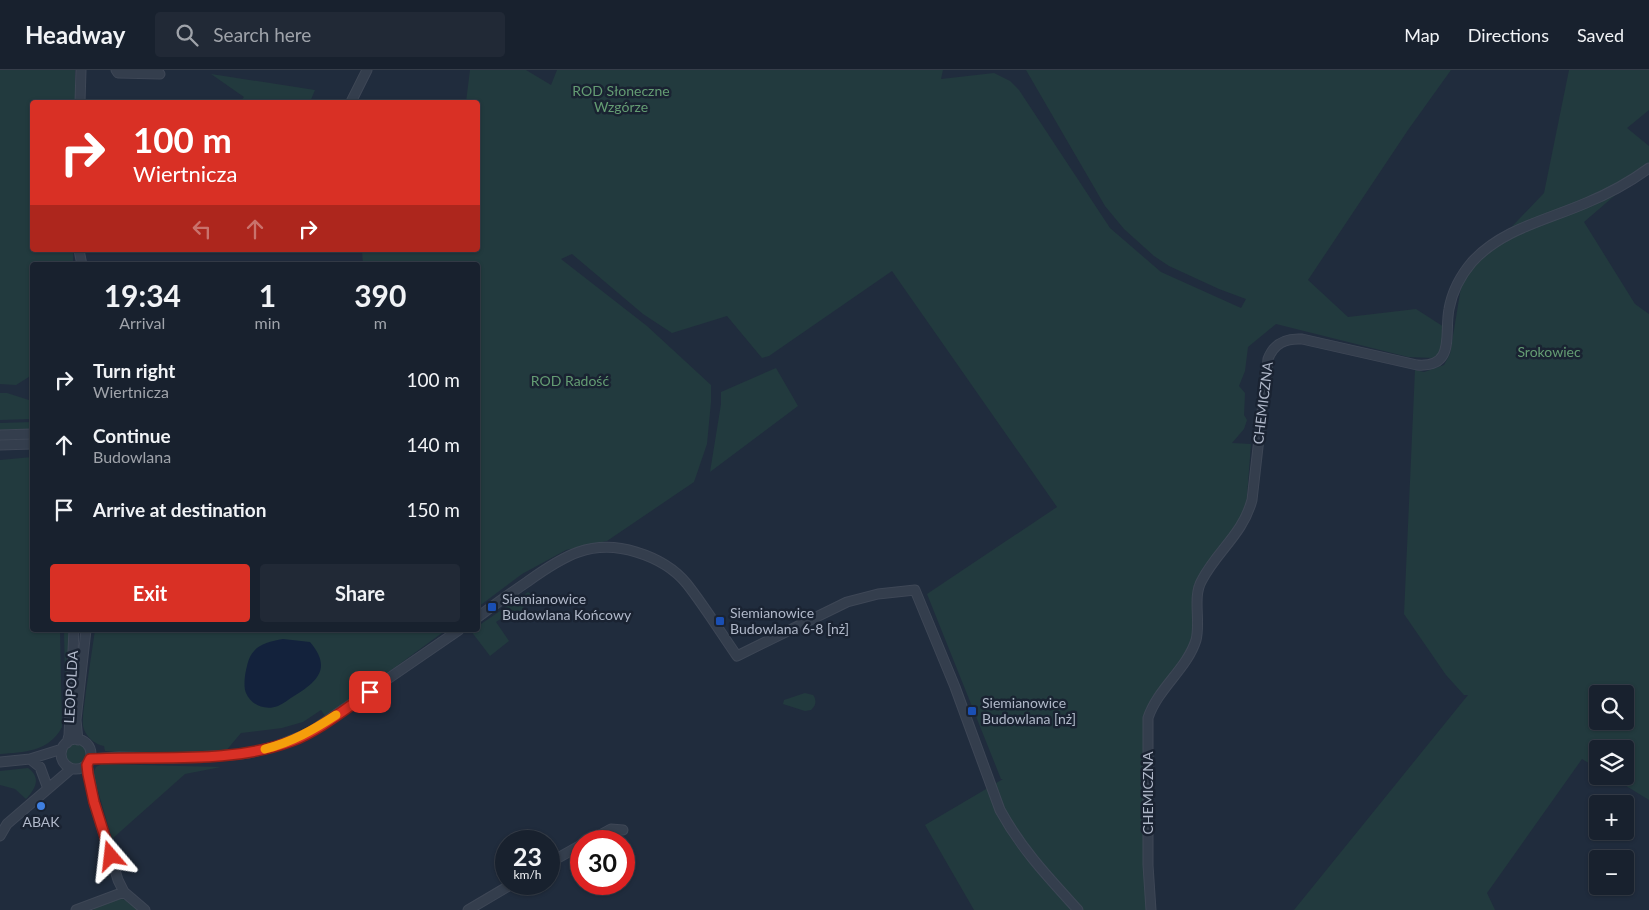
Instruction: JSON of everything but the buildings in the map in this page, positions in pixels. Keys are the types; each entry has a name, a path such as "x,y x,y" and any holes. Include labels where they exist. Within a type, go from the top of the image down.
{"street":[{"path":"80,100 81,70"},
{"path":"116,70 118,73 160,74"},
{"path":"352,100 367,70"},
{"name":"CHEMICZNA","path":"1151,910 1148,865 1148,718 1154,704 1186,660 1194,644 1197,634 1200,582 1240,529 1249,512 1268,359 1274,347 1285,340 1302,339 1418,365 1433,364 1441,358 1446,350 1447,323 1452,296 1459,280 1477,257 1491,245 1511,234 1586,203 1613,190 1649,168"},
{"path":"0,435 30,434"},
{"path":"0,445 30,444"},
{"path":"480,616 554,563 574,552 594,547 622,547 656,559 677,574 687,584 738,656 847,602 878,594 915,590 955,688 1000,810 1031,859 1078,910"},
{"name":"LEOPOLDA","path":"64,746 69,734 74,632"},
{"name":"LEOPOLDA","path":"78,740 76,720 86,632"},
{"path":"32,759 64,746 72,740 83,741 90,749 97,753 119,757 173,758 231,755 249,753 276,746 308,733 456,632"},
{"path":"64,746 68,765 83,776 94,802 116,875 124,892 145,910"},
{"path":"90,749 89,762 94,802"},
{"path":"0,762 32,759 68,765 119,757"},
{"path":"32,759 40,767 44,790"},
{"path":"0,836 7,824 68,765"},
{"path":"609,830 623,830"},
{"path":"76,910 124,892"},
{"path":"468,910 495,894"}],"green space":[{"path":"0,70 75,70 75,100 30,100 30,252 73,252 73,262 30,262 30,376 16,385 0,384"},
{"path":"470,70 526,70 551,85 557,70 943,70 941,79 994,73 1010,81 1019,90 1110,228 1161,272 1241,308 1246,299 1169,266 1154,256 1124,229 1105,206 1026,70 1451,70 1408,130 1308,280 1348,317 1416,309 1444,327 1440,355 1434,358 1408,357 1276,324 1248,347 1245,371 1239,386 1245,393 1244,415 1247,420 1244,429 1232,443 1251,444 1246,509 1236,529 1197,583 1193,636 1186,652 1144,715 1146,910 974,910 925,825 1003,779 1001,779 927,594 1057,507 892,271 769,356 762,358 727,316 672,333 643,314 572,254 561,259 647,326 711,385 707,444 694,482 607,541 566,550 522,574 480,606 480,262 363,262 362,252 480,252 480,100 466,100"},
{"name":"Srokowiec","path":"1569,70 1649,70 1649,110 1627,128 1649,146 1649,166 1584,222 1635,304 1649,314 1649,800 1625,785 1634,785 1634,740 1589,740 1589,763 1582,759 1487,893 1495,910 1294,910 1468,695 1464,695 1446,675 1404,614 1415,370 1424,372 1444,365 1450,354 1462,281 1544,193"},
{"path":"211,74 315,90 311,100 242,100 244,97"},
{"path":"776,368 798,406 710,472 721,404 721,392"},
{"path":"0,393 7,393 30,400 30,419 0,420"},
{"path":"30,422 30,430 0,431 0,423"},
{"path":"30,457 30,632 60,632 62,727 57,735 43,746 27,751 0,754 0,460"},
{"path":"528,592 531,594 521,604 525,609 519,613 511,612 496,622 509,641 490,656 472,632 480,632 480,625"},
{"path":"64,632 70,632 66,723"},
{"path":"95,632 443,632 352,699 325,716 321,710 303,722 282,728 241,733 225,752 141,755 105,751 104,746 97,744 84,730 83,713"},
{"path":"805,693 813,695 815,699 815,705 811,710 805,711 783,704 784,700"},
{"path":"72,744 80,744 86,750 86,758 80,764 72,764 66,758 66,750"},
{"path":"102,764 221,767 185,774 112,839 93,774 96,767"},
{"path":"28,768 35,776 36,784 26,799 15,789 0,785 0,771"},
{"path":"120,898 128,901 137,910 94,910 92,907"}],"water":[{"path":"283,639 310,642 320,659 321,667 319,673 310,685 280,705 268,708 259,706 251,701 245,690 244,683 249,659 255,649 260,646"}],"slow traffic":[{"path":"265,749 308,733 336,715"}],"place":[{"name":"Siemianowice Budowlana Końcowy","path":"492,607"},
{"name":"Siemianowice Budowlana 6-8 [nż]","path":"720,621"},
{"name":"Siemianowice Budowlana [nż]","path":"972,711"},
{"name":"ABAK","path":"41,806"}],"route":[{"path":"111,856 94,802 87,765 90,759 119,757 173,758 249,753 276,746 308,733 370,692"}],"park label":[{"name":"ROD Słoneczne Wzgórze","path":"621,100"},
{"name":"ROD Radość","path":"570,381"}]}
